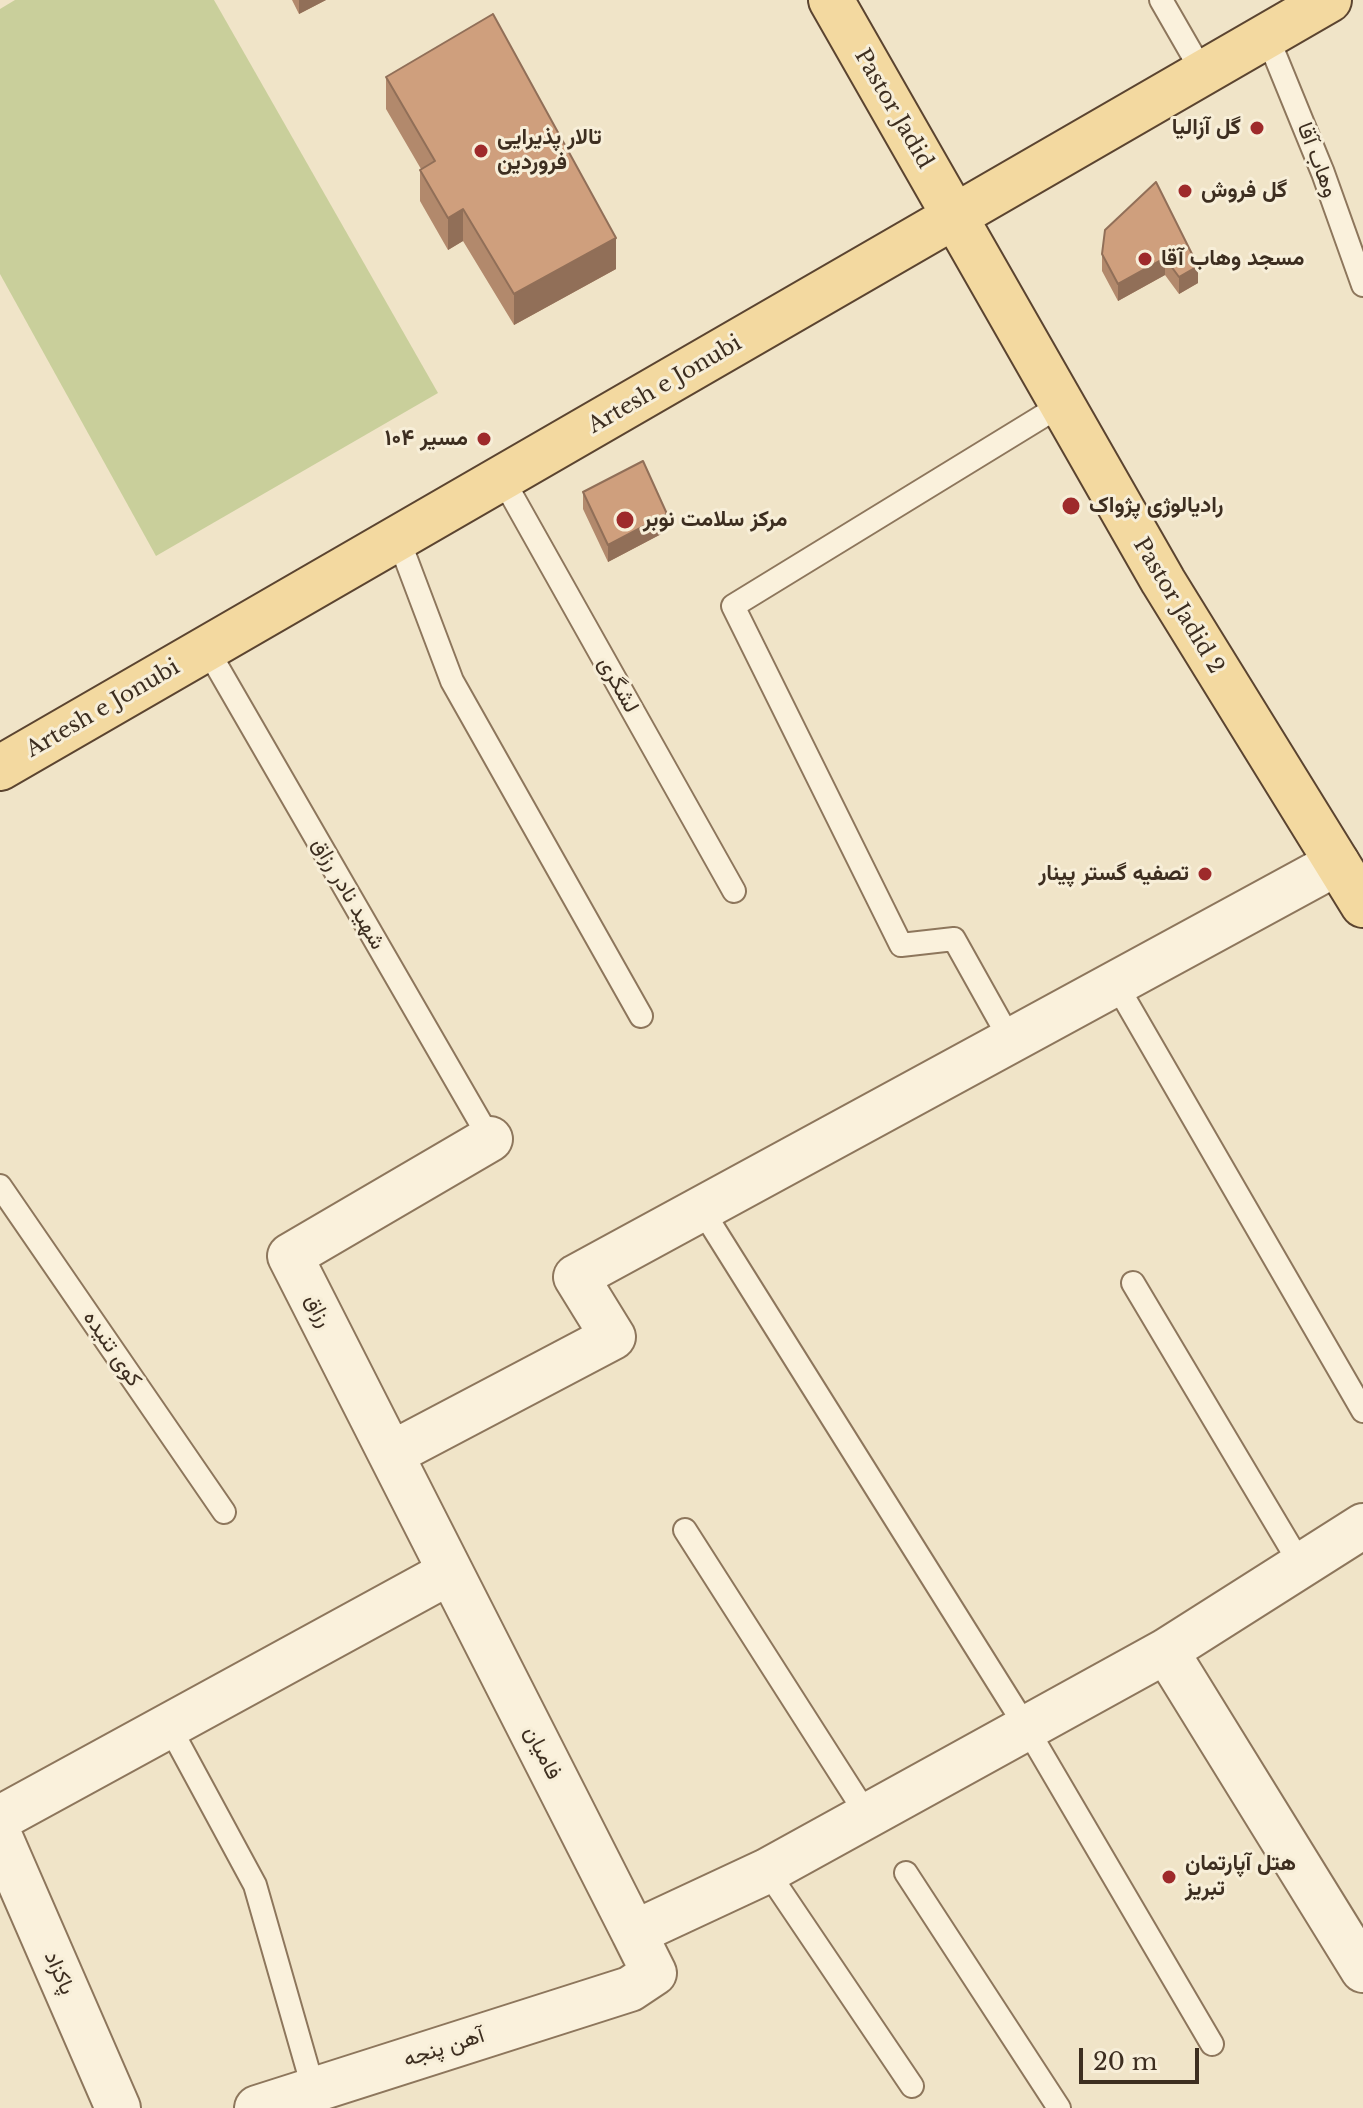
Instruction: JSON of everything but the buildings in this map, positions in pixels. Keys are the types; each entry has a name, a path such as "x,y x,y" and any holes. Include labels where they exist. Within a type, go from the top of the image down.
{"main road":[{"name":"Pastor Jadid","path":"831,0 955,217"},
{"name":"Artesh e Jonubi","path":"0,768 1329,0"},
{"name":"Pastor Jadid 2","path":"955,217 1163,581 1350,857 1363,905"}],"street":[{"path":"391,1454 613,1337 576,1277 1350,857"},
{"name":"رزاق","path":"450,1572 290,1256 490,1139"},
{"path":"634,1933 767,1871 1166,1651 1301,1565 1359,1538"},
{"path":"0,1818 450,1572"},
{"name":"فامیان","path":"450,1572 654,1973 630,1989"},
{"path":"1166,1651 1363,1970"},
{"name":"پاکزاد","path":"0,1837 118,2108"},
{"name":"آهن پنجه","path":"257,2108 316,2099 630,1989"}],"lane":[{"path":"1161,0 1203,73"},
{"name":"وهاب آقا","path":"1267,36 1323,173 1363,285"},
{"path":"1011,1041 954,939 901,945 733,606 1061,405"},
{"name":"لشگری","path":"502,478 734,891"},
{"path":"398,538 452,681 641,1016"},
{"name":"شهید نادر رزاق","path":"207,649 490,1139"},
{"path":"1116,984 1363,1411"},
{"name":"کوی تنیده","path":"0,1186 224,1512"},
{"path":"702,1210 1026,1727 1212,2044"},
{"path":"1133,1283 1301,1565"},
{"path":"685,1530 867,1815"},
{"path":"169,1726 255,1885 316,2099"},
{"path":"767,1871 912,2086"},
{"path":"906,1873 1059,2108"}],"green space":[{"path":"15,0 214,0 438,393 156,556 0,274 0,9"}],"place":[{"name":"گل آزالیا","path":"1257,128"},
{"name":"تالار پذیرایی فروردین","path":"481,151"},
{"name":"گل فروش","path":"1185,191"},
{"name":"مسجد وهاب آقا","path":"1145,259"},
{"name":"مسیر ۱۰۴","path":"484,439"},
{"name":"رادیالوژی پژواک","path":"1071,506"},
{"name":"مرکز سلامت نوبر","path":"625,520"},
{"name":"تصفیه گستر پینار","path":"1205,874"},
{"name":"هتل آپارتمان تبریز","path":"1169,1877"}]}
